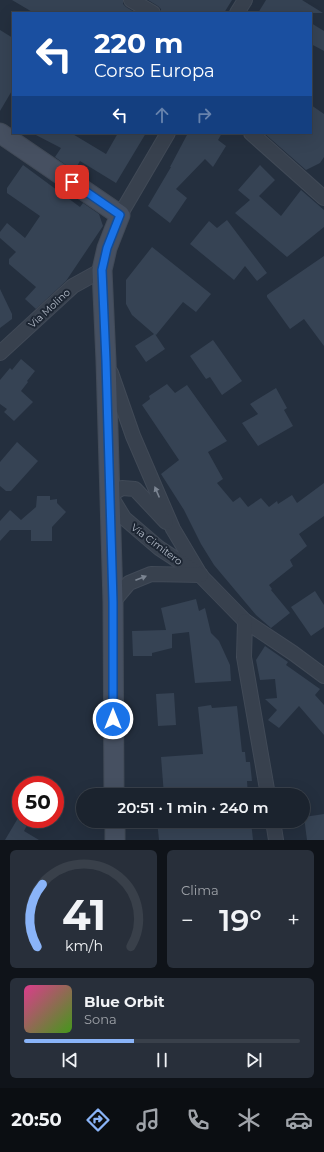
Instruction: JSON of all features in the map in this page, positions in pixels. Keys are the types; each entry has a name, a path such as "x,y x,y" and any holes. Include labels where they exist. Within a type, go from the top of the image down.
{"main road":[{"path":"0,133 120,215 107,248 102,270 113,602 114,788"},
{"path":"115,828 115,840"}],"street":[{"path":"131,0 150,12"},
{"path":"238,12 245,0"},
{"path":"120,215 167,134"},
{"path":"252,134 324,198"},
{"name":"Via Molino","path":"0,353 73,286 102,270"},
{"name":"Via Cimitero","path":"106,361 133,436 172,529 201,576"},
{"name":"Via Cimitero","path":"172,529 135,489 122,488 110,495 124,518 159,548 201,576 245,621 293,652 324,676"},
{"name":"Via Cimitero","path":"113,602 129,583 151,574 201,576"},
{"path":"245,621 244,657 267,788"},
{"path":"274,828 276,840"}],"building":[{"path":"12,0 123,0 123,4 134,12 32,12"},
{"path":"148,0 232,0 225,12 161,12 161,9"},
{"path":"266,0 302,0 323,13 312,12 259,12"},
{"path":"312,24 324,31 324,51 312,45"},
{"path":"0,30 12,37 12,91 0,111"},
{"path":"312,106 324,114 324,157 320,163 306,170 265,134 312,134"},
{"path":"34,134 73,134 106,154 117,134 145,134 116,183 80,161 74,171 55,157 61,148"},
{"path":"187,134 221,134 218,140 226,146 213,167 205,159 176,189 187,198 170,223 148,206"},
{"path":"23,165 80,207 83,203 99,214 103,226 66,281 36,309 25,299 36,287 9,264 9,259 16,252 0,238 0,232 7,223 25,238 40,216 7,193 7,188"},
{"path":"260,165 275,180 259,196 281,216 301,190 324,210 324,227 287,257 235,213 250,200 238,190"},
{"path":"227,220 267,273 257,281 245,266 234,280 190,244 209,221 217,228"},
{"path":"152,247 211,294 196,312 183,302 156,335 155,334 165,349 146,362 135,346 154,334 132,315 126,304 126,280"},
{"path":"324,256 324,346 304,319 290,329 267,295"},
{"path":"0,289 12,314 12,319 0,328"},
{"path":"213,340 242,381 222,395 210,377 206,379 190,356"},
{"path":"21,359 35,371 21,391 33,402 14,421 4,412 7,409 0,404 0,380 10,368 12,370"},
{"path":"167,384 175,393 187,385 227,441 208,452 223,479 217,483 233,502 240,497 248,507 261,498 269,507 277,501 278,504 292,495 297,503 324,483 324,516 299,534 307,546 290,560 293,566 269,585 272,589 271,590 290,613 271,628 256,615 214,565 201,544 184,510 161,474 179,460 142,405 150,399 149,396"},
{"path":"276,388 287,408 284,410 293,426 258,446 242,423 258,414 250,404"},
{"path":"17,442 38,461 11,491 6,491 0,486 0,462"},
{"path":"37,496 50,496 50,500 57,499 57,503 66,512 52,527 52,541 31,541 31,530 10,530 0,541 0,521 10,510 21,520 36,507"},
{"path":"315,591 324,605 324,627 311,636 291,607"},
{"path":"196,599 199,611 205,608 211,633 219,641 230,665 231,681 195,683 189,632 172,634 172,648 152,653 152,656 133,656 132,631 166,630 161,608"},
{"path":"265,646 288,662 286,665 320,689 315,695 324,705 324,735 299,706 279,728 268,720 277,710 265,699 277,698 275,679 260,680 256,660"},
{"path":"174,693 176,725 158,726 156,694"},
{"path":"211,705 212,708 237,706 242,752 245,752 246,762 250,762 252,781 247,781 248,788 163,788 161,757 203,754 198,707"},
{"path":"324,814 324,840 307,840 305,828 310,828 310,816"},
{"path":"12,828 26,828 24,831 39,840 5,840"},
{"path":"158,828 252,828 253,840 159,840"}],"route":[{"path":"72,182 120,215 107,248 102,270 113,602 113,719"}]}
